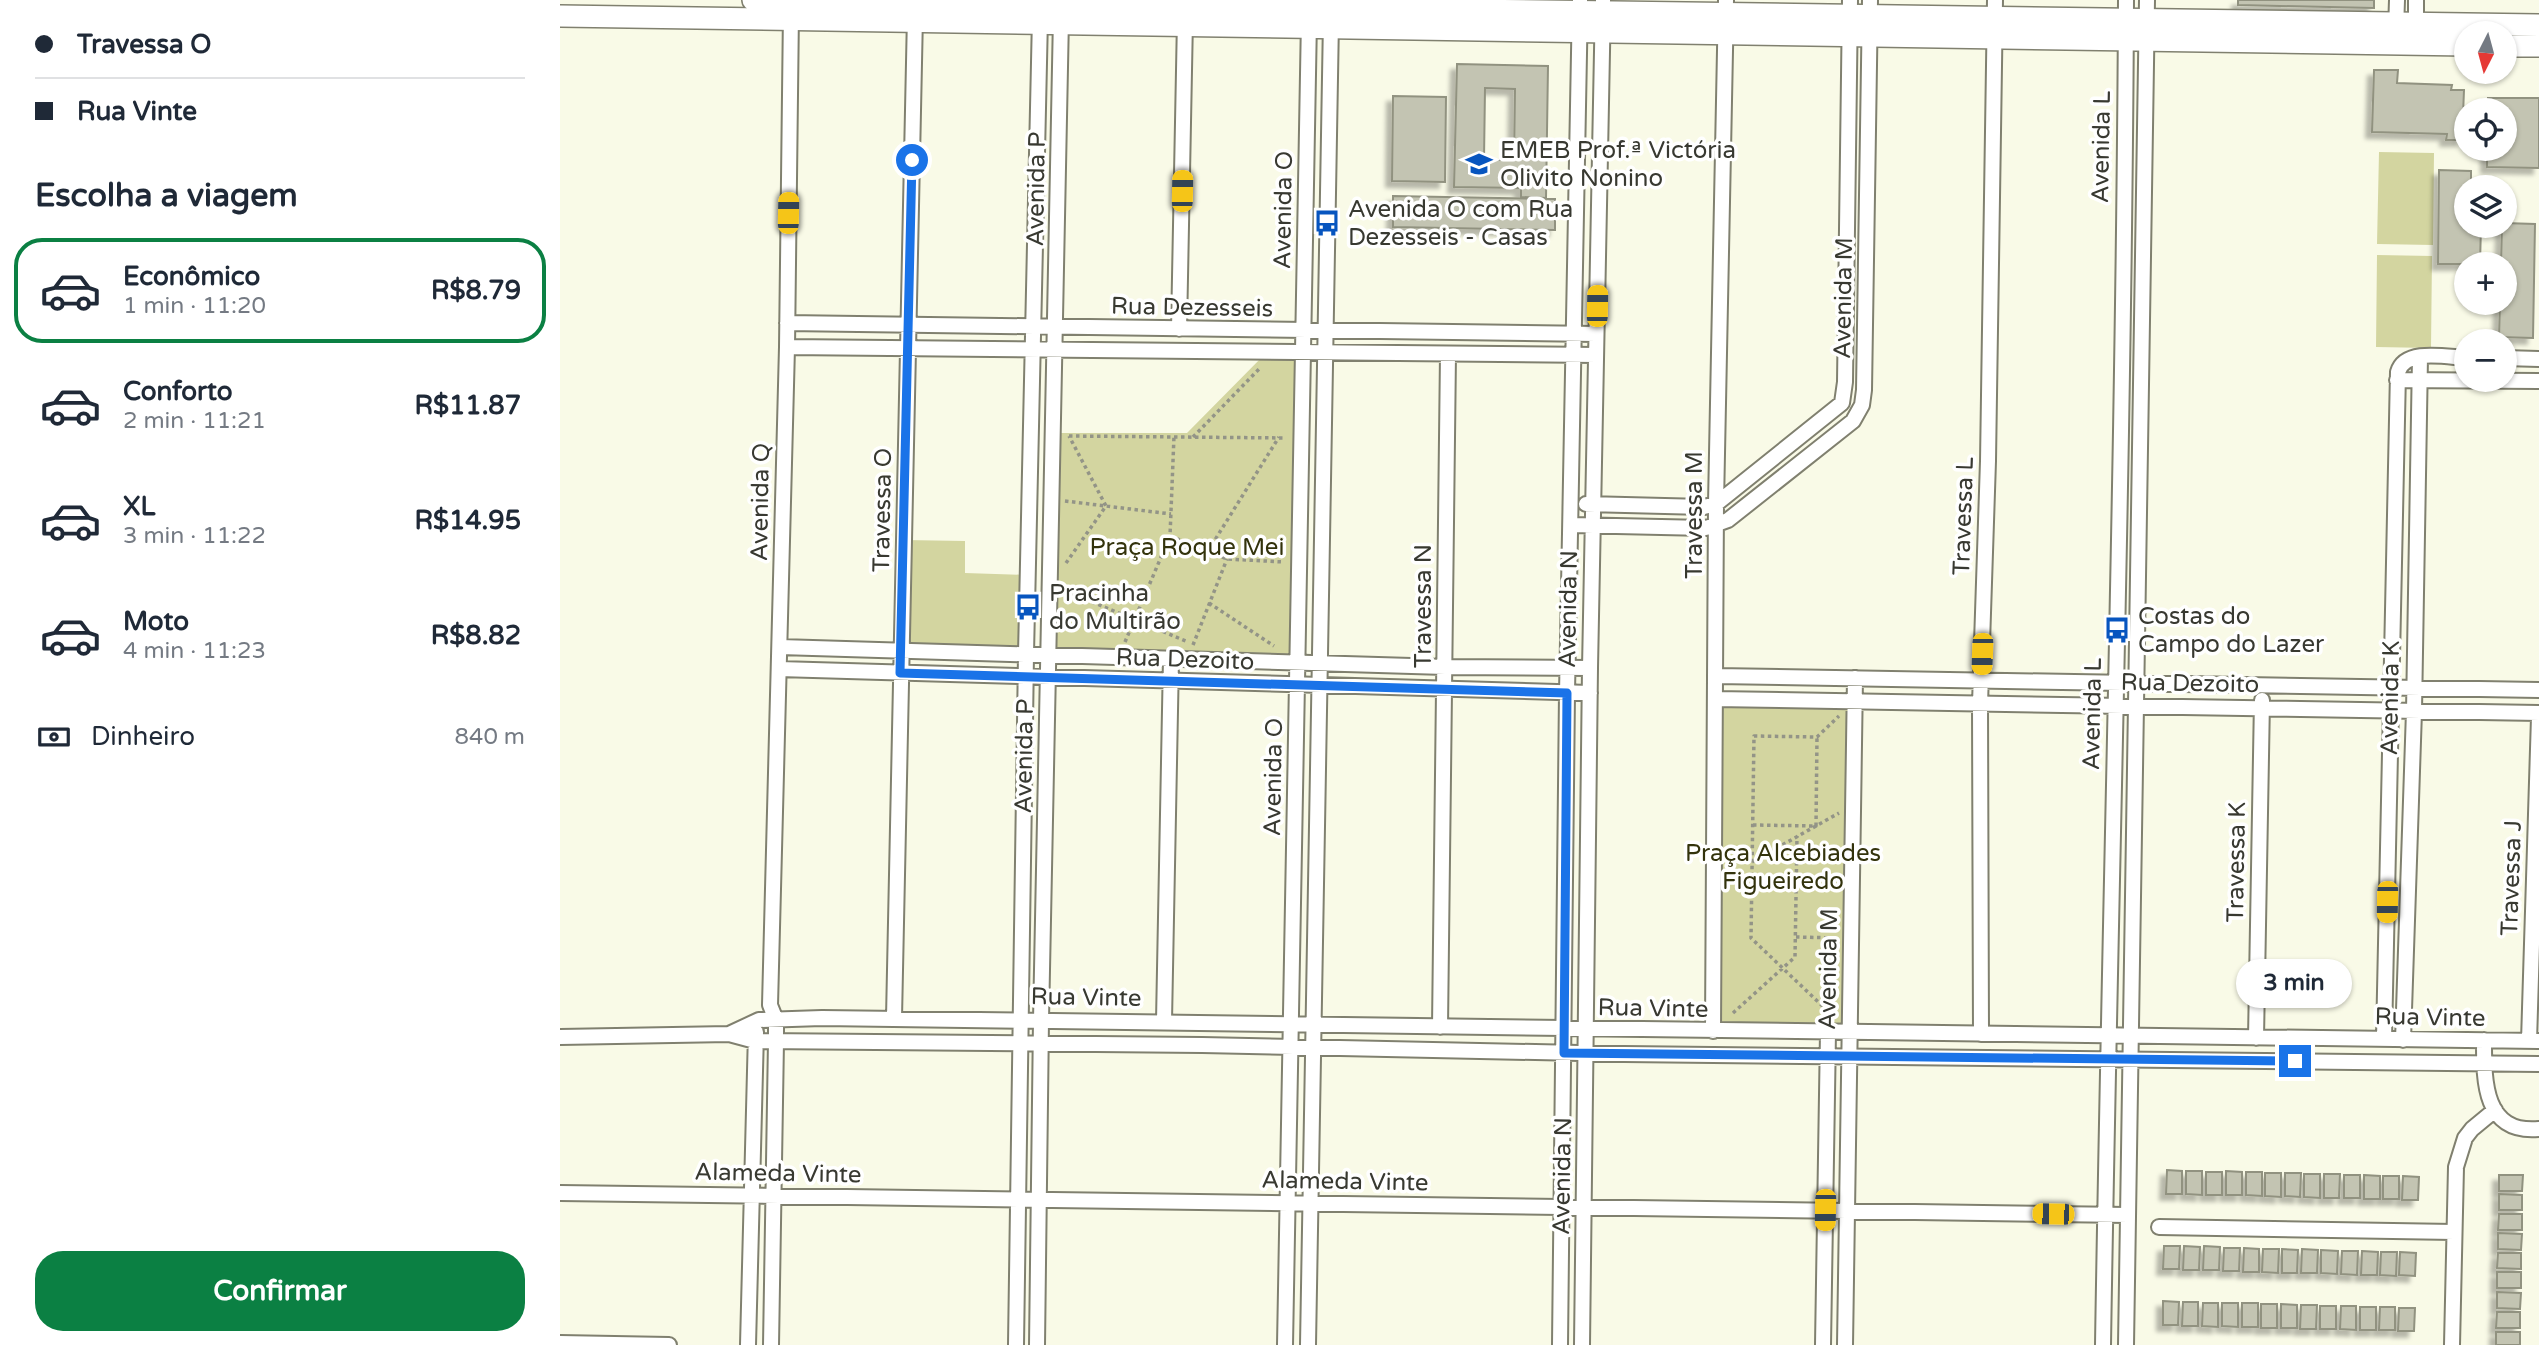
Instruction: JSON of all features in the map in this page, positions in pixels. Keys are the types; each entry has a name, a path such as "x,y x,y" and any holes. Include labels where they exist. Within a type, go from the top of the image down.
{"street":[{"path":"753,0 768,7"},
{"path":"2397,0 2406,34"},
{"path":"2406,34 2416,0"},
{"path":"560,16 791,7 2136,20 2406,34 2539,25"},
{"name":"Avenida Q","path":"771,1345 776,1020 770,1005 787,346 791,7"},
{"name":"Travessa O","path":"894,1018 915,8"},
{"name":"Avenida P","path":"1016,1345 1026,654 1034,349 1051,9"},
{"name":"Avenida P","path":"1037,1345 1052,527 1061,435 1055,349 1051,9"},
{"path":"1179,329 1186,11"},
{"name":"Avenida O","path":"1285,1345 1303,352 1320,12"},
{"name":"Avenida O","path":"1308,1345 1325,331 1320,12"},
{"name":"Avenida N","path":"1560,1345 1567,693 1580,15"},
{"name":"Avenida N","path":"1583,1345 1592,504 1602,15"},
{"name":"Travessa M","path":"1713,1031 1716,504 1725,16"},
{"name":"Avenida M","path":"1844,397 1860,18"},
{"name":"Avenida M","path":"1860,18 1862,405"},
{"name":"Travessa L","path":"1981,1034 1980,704 1988,461 1995,19"},
{"name":"Avenida L","path":"2126,1345 2141,302 2136,20"},
{"name":"Avenida L","path":"2103,1345 2122,302 2136,20"},
{"path":"2406,34 2454,44"},
{"path":"2517,46 2539,46"},
{"path":"2122,302 2141,302"},
{"name":"Rua Dezesseis","path":"787,323 1596,334"},
{"name":"Rua Dezesseis","path":"787,346 1596,355"},
{"name":"Travessa N","path":"1440,1027 1448,354"},
{"path":"2454,358 2420,357 2405,360 2398,373 2419,380 2539,381"},
{"name":"Avenida K","path":"2403,1040 2414,711 2420,357"},
{"path":"2517,358 2539,359"},
{"name":"Avenida K","path":"2384,1039 2398,373"},
{"path":"1571,525 1717,526 1853,421 1862,405 1844,397 1838,408 1716,504 1704,507 1572,504"},
{"path":"1030,528 1052,527"},
{"name":"Rua Dezoito","path":"780,647 1445,667 1590,668"},
{"path":"1164,1021 1171,659"},
{"name":"Rua Dezoito","path":"779,669 1590,693"},
{"name":"Rua Dezoito","path":"1716,676 2539,690"},
{"name":"Avenida M","path":"1845,1345 1855,678"},
{"name":"Travessa K","path":"2256,1038 2262,686"},
{"name":"Rua Dezoito","path":"1715,699 2262,707 2539,715"},
{"name":"Travessa J","path":"2534,1041 2539,715"},
{"path":"1024,785 1046,787"},
{"path":"748,1345 755,1041 758,1020 770,1005"},
{"name":"Rua Vinte","path":"729,1034 758,1020 894,1018 1587,1030 2534,1041"},
{"name":"Avenida M","path":"1823,1345 1828,1032"},
{"name":"Rua Vinte","path":"560,1037 729,1034 755,1041 2539,1064"},
{"path":"2484,1041 2486,1091 2495,1110 2512,1125 2539,1129"},
{"path":"2452,1345 2456,1167 2462,1144 2472,1129 2495,1110"},
{"name":"Alameda Vinte","path":"560,1193 2128,1215"},
{"path":"2159,1227 2454,1232"},
{"path":"560,1343 669,1345"}],"path":[{"path":"1193,436 1276,352"},
{"path":"1061,435 1302,438"},
{"path":"1061,435 1106,506"},
{"path":"1119,657 1170,536 1174,436"},
{"path":"1208,551 1279,438"},
{"path":"1053,499 1171,514"},
{"path":"1106,506 1051,585 1193,644"},
{"path":"1170,536 1227,559 1300,563"},
{"path":"1187,659 1227,559"},
{"path":"1209,603 1298,662"},
{"path":"1850,1033 1751,938 1754,736 1817,737 1854,702"},
{"path":"1816,826 1817,737"},
{"path":"1752,862 1852,805"},
{"path":"1753,825 1816,826"},
{"path":"1713,1031 1795,957 1797,836"},
{"path":"1796,937 1851,938"}],"green space":[{"path":"2379,152 2434,153 2433,245 2377,244"},
{"path":"2377,255 2432,256 2431,348 2376,347"},
{"name":"Praça Roque Mei","path":"1267,352 1303,352 1298,662 1050,655 1053,433 1187,433"},
{"path":"904,540 965,541 965,573 1028,575 1027,654 902,651"},
{"name":"Praça Alcebiades Figueiredo","path":"1715,699 1854,702 1850,1033 1713,1031"}],"building":[{"path":"2238,0 2374,0 2374,8 2238,5"},
{"path":"1457,64 1548,66 1546,198 1521,197 1521,188 1454,187","holes":["1485,88 1515,89 1514,160 1484,160"]},
{"path":"2374,70 2398,70 2397,83 2452,85 2451,90 2464,90 2464,98 2454,98 2454,140 2446,140 2447,134 2372,132"},
{"path":"1393,96 1446,97 1445,182 1392,181"},
{"path":"2517,98 2539,98 2539,168 2487,167 2487,161 2517,161"},
{"path":"2439,170 2471,171 2471,175 2454,175 2454,238 2481,238 2480,252 2454,252 2454,264 2438,264"},
{"path":"1393,196 1555,199 1555,230 1393,227"},
{"path":"2517,223 2535,224 2533,338 2517,338 2517,329 2499,329 2500,315 2517,315 2517,252 2501,252 2502,238 2517,238"},
{"path":"2167,1170 2182,1171 2182,1194 2166,1194"},
{"path":"2186,1171 2202,1171 2202,1195 2186,1194"},
{"path":"2226,1171 2242,1172 2242,1195 2226,1195"},
{"path":"2206,1172 2222,1172 2222,1195 2206,1195"},
{"path":"2246,1172 2262,1172 2262,1196 2246,1195"},
{"path":"2265,1173 2281,1173 2281,1197 2265,1196"},
{"path":"2285,1173 2301,1173 2300,1197 2285,1196"},
{"path":"2304,1174 2320,1174 2320,1198 2304,1197"},
{"path":"2324,1174 2340,1174 2339,1198 2324,1198"},
{"path":"2344,1175 2360,1175 2360,1198 2344,1198"},
{"path":"2364,1175 2380,1176 2380,1199 2364,1199"},
{"path":"2499,1175 2523,1175 2522,1191 2499,1191"},
{"path":"2383,1176 2399,1176 2399,1199 2383,1199"},
{"path":"2403,1176 2419,1177 2418,1200 2402,1200"},
{"path":"2499,1194 2522,1195 2522,1210 2499,1210"},
{"path":"2499,1214 2522,1214 2522,1230 2498,1230"},
{"path":"2498,1233 2522,1234 2521,1250 2498,1249"},
{"path":"2164,1246 2180,1246 2179,1269 2163,1269"},
{"path":"2184,1246 2200,1247 2199,1270 2183,1270"},
{"path":"2204,1246 2220,1247 2219,1270 2203,1270"},
{"path":"2224,1248 2240,1248 2239,1271 2223,1271"},
{"path":"2244,1248 2259,1249 2259,1272 2243,1272"},
{"path":"2263,1249 2279,1249 2278,1273 2262,1272"},
{"path":"2282,1249 2298,1250 2297,1273 2282,1273"},
{"path":"2302,1249 2318,1250 2317,1273 2301,1273"},
{"path":"2321,1250 2338,1251 2337,1274 2321,1273"},
{"path":"2342,1251 2358,1251 2357,1275 2341,1274"},
{"path":"2362,1251 2378,1252 2377,1275 2361,1275"},
{"path":"2381,1252 2397,1252 2396,1276 2380,1275"},
{"path":"2400,1252 2416,1253 2415,1276 2399,1275"},
{"path":"2498,1253 2521,1253 2521,1269 2497,1268"},
{"path":"2497,1272 2521,1272 2521,1288 2497,1288"},
{"path":"2497,1292 2521,1293 2520,1309 2497,1308"},
{"path":"2163,1301 2179,1302 2178,1325 2163,1325"},
{"path":"2183,1302 2198,1302 2198,1326 2182,1326"},
{"path":"2203,1303 2218,1303 2218,1327 2202,1326"},
{"path":"2222,1303 2238,1303 2238,1327 2222,1326"},
{"path":"2242,1303 2258,1303 2258,1327 2242,1327"},
{"path":"2261,1304 2277,1304 2277,1328 2261,1328"},
{"path":"2281,1304 2297,1305 2297,1328 2281,1328"},
{"path":"2301,1305 2317,1305 2316,1329 2300,1329"},
{"path":"2320,1306 2336,1306 2336,1329 2320,1329"},
{"path":"2341,1306 2356,1306 2356,1330 2340,1329"},
{"path":"2360,1307 2376,1307 2376,1330 2360,1330"},
{"path":"2380,1307 2395,1307 2395,1330 2379,1330"},
{"path":"2399,1308 2415,1308 2414,1331 2398,1331"},
{"path":"2497,1312 2520,1312 2520,1328 2496,1328"},
{"path":"2496,1332 2520,1332 2520,1345 2496,1345"}],"place":[{"name":"EMEB Prof.ª Victória Olivito Nonino","path":"1479,164"},
{"name":"Avenida O com Rua Dezesseis - Casas","path":"1327,223"},
{"name":"Pracinha do Multirão","path":"1028,607"},
{"name":"Costas do Campo do Lazer","path":"2117,630"}],"route":[{"path":"912,160 900,673 1567,693 1564,1053 2295,1061"}]}
